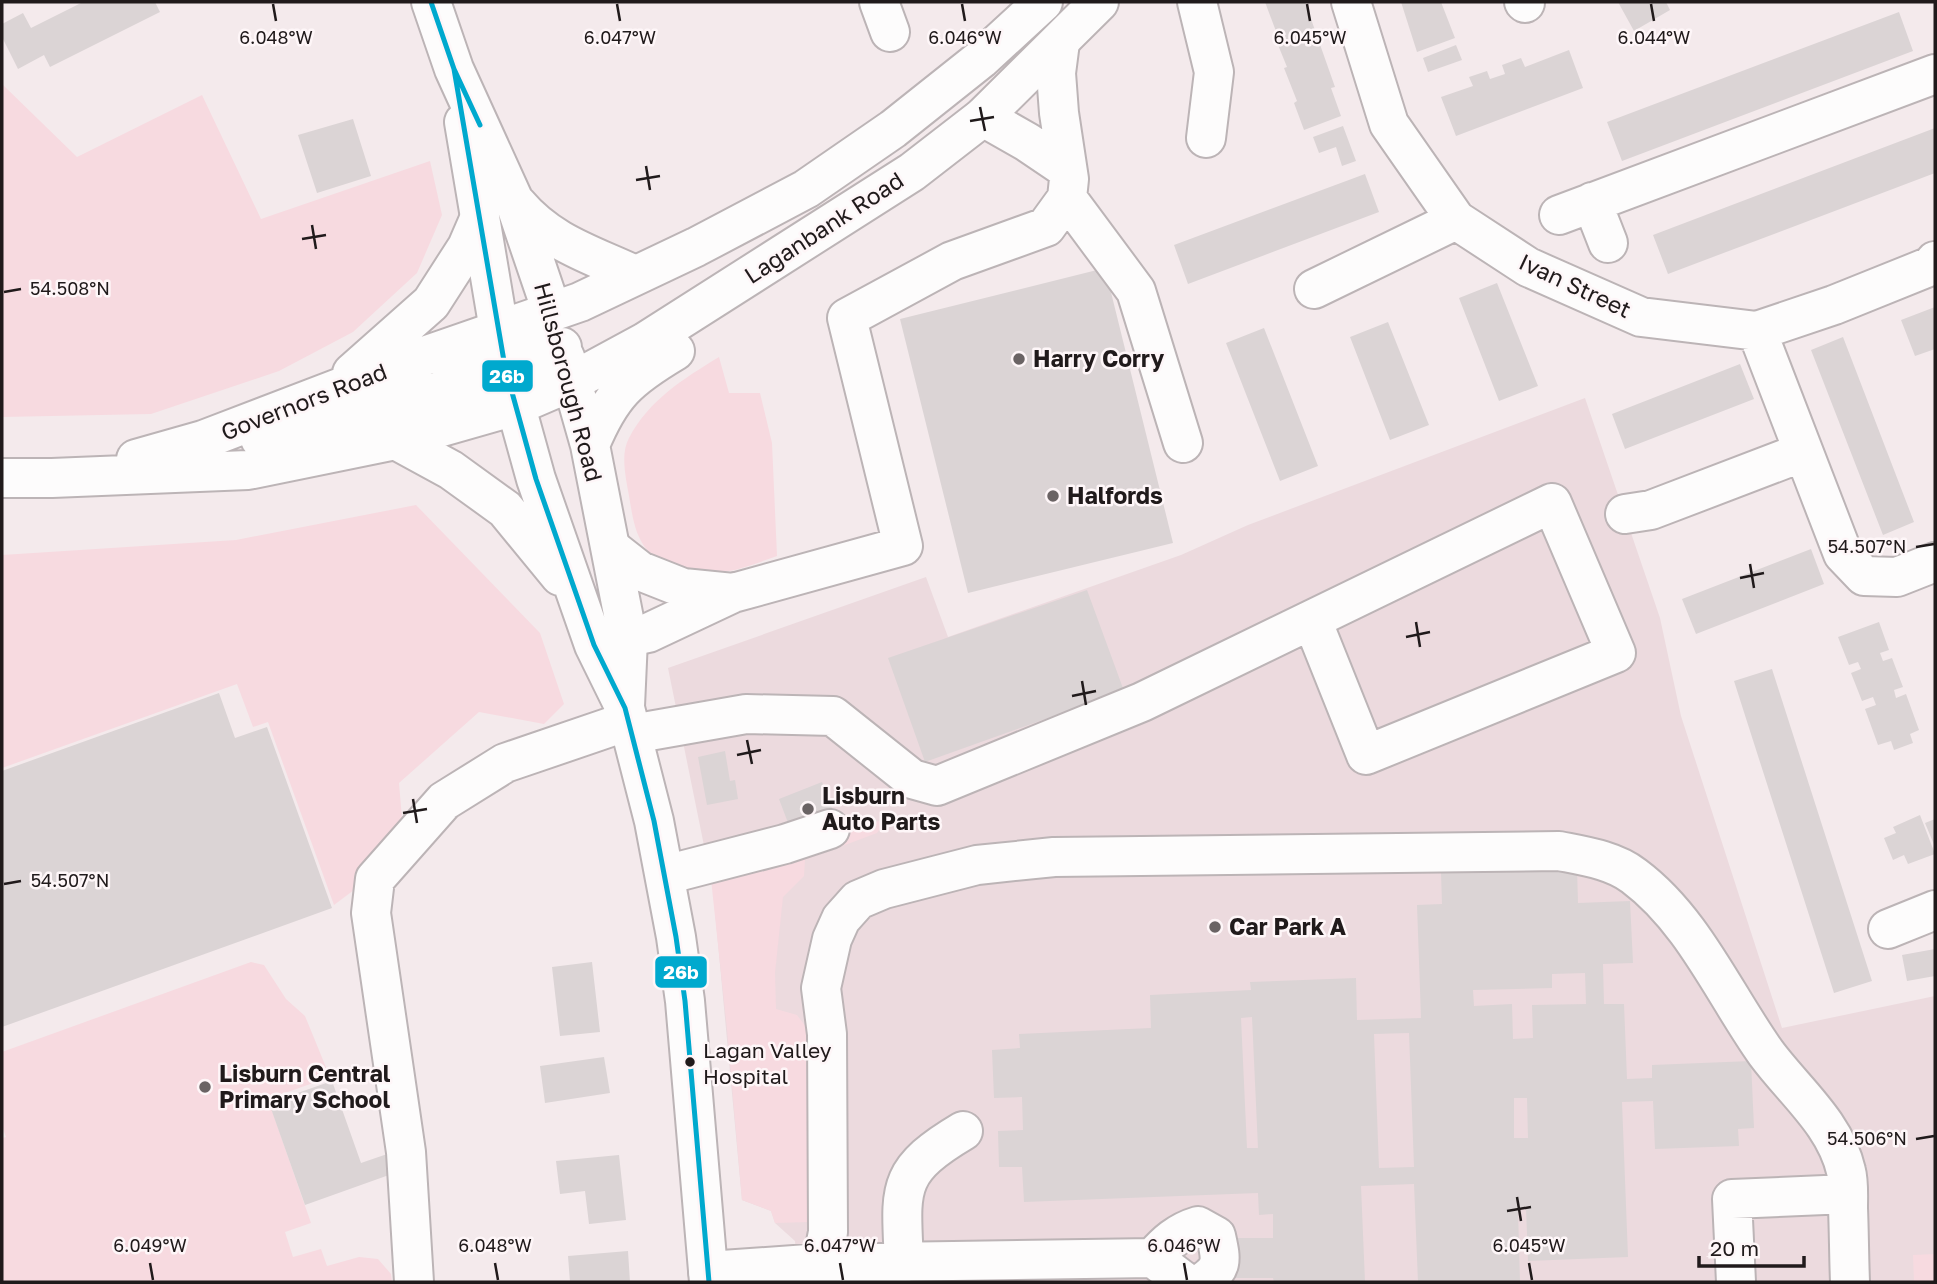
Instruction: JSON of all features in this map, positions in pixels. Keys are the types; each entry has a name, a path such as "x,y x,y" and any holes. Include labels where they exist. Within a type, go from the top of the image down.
{"main road":[{"name":"Hillsborough Road","path":"431,2 454,69 515,202 562,347 590,445 612,549 611,642 665,874 685,1001 709,1276"},
{"name":"Laganbank Road","path":"515,406 562,347 580,302 696,247 806,189 903,122 981,59 1043,2"},
{"name":"Laganbank Road","path":"562,347 645,342 912,172 983,117 1099,2"},
{"path":"1197,2 1214,72 1206,138"},
{"name":"Ivan Street","path":"1351,2 1389,124 1456,220 1528,267 1641,317 1757,331 1834,305 1931,266 1935,261"},
{"path":"611,642 648,633 733,593 903,546 846,318 952,261 1046,227 1067,183 1057,86 1060,42"},
{"name":"Hillsborough Road","path":"454,69 505,367 515,406 536,478 578,600 611,642"},
{"path":"1608,243 1575,208 1935,74"},
{"path":"983,117 1027,142 1067,183 1136,291 1183,443"},
{"path":"515,202 532,222 557,240 635,275"},
{"path":"316,398 360,368 431,303 467,247 480,216"},
{"path":"590,445 609,405 639,373 741,312 811,263 842,216"},
{"path":"1314,289 1456,220"},
{"name":"Governors Road","path":"52,478 161,454 499,330 562,347"},
{"path":"1757,331 1843,554 1864,576 1897,577 1935,562"},
{"path":"161,454 287,435 417,400 562,347"},
{"name":"Governors Road","path":"2,478 248,470 396,440 515,406"},
{"path":"396,440 451,470 505,509 578,600"},
{"path":"1625,514 1651,510 1803,452"},
{"path":"414,1282 406,1152 371,913 375,879 444,802 505,763 628,721 746,714 833,716 912,779 937,786 1142,702 1552,503 1616,653 1366,755 1312,620"},
{"path":"612,549 640,571 682,588 733,593"},
{"path":"665,874 785,845 830,829"},
{"path":"824,1273 828,1232 829,1145 827,1034 821,988 832,939 841,919 858,900 884,889 977,864 1054,858 1559,851 1600,859 1631,873 1660,898 1685,930 1766,1053 1817,1113 1832,1137 1846,1171 1850,1282"},
{"path":"1888,929 1935,910"},
{"path":"882,1269 907,1180 921,1159 963,1130"},
{"path":"1736,1282 1732,1199 1848,1194"},
{"path":"1153,1258 1167,1242 1183,1230 1198,1226 1216,1236 1221,1258 1216,1274 1203,1282"},
{"path":"709,1276 1153,1258 1185,1282"}],"shaded area":[{"path":"2,84 77,157 202,95 261,219 430,161 442,215 417,273 353,332 279,371 151,414 2,417"},
{"path":"719,357 729,393 760,393 772,443 777,556 729,571 706,573 670,565 655,557 644,546 634,522 624,459 626,444 646,412 680,382"},
{"name":"Lagan Valley Hospital","path":"1585,398 1660,618 1681,716 1782,1028 1935,996 1935,1282 798,1282 795,1241 775,1223 771,1211 742,1200 713,890 668,668 926,577 948,637 1181,555 1248,525"},
{"path":"416,505 540,633 564,704 544,724 479,712 399,783 403,830 354,890 334,905 268,722 253,727 237,684 2,768 2,555 236,540"},
{"path":"888,817 877,833 805,860 804,876 783,897 775,973 776,1009 797,1015 806,1027 809,1222 775,1223 771,1211 742,1200 711,879 844,835"},
{"path":"251,962 264,965 286,999 305,1016 330,1077 268,1099 311,1223 285,1232 293,1257 321,1249 327,1266 359,1257 378,1259 391,1274 392,1282 2,1282 2,1138 6,1137 2,1126 2,1052"},
{"path":"1935,1254 1935,1282 1914,1282 1913,1255"}],"building":[{"path":"83,2 155,2 160,12 50,67 44,55 18,69 2,37 2,24 23,13 31,28"},
{"path":"1265,2 1305,2 1335,87 1331,88 1341,116 1304,130 1294,103 1297,101 1284,68 1287,67 1274,35 1277,34"},
{"path":"1401,2 1441,2 1455,38 1417,52"},
{"path":"1618,2 1666,2 1670,10 1634,31"},
{"path":"1899,12 1913,51 1622,161 1607,122"},
{"path":"1456,45 1462,60 1428,72 1423,58"},
{"path":"1569,50 1583,88 1456,136 1441,97 1473,86 1469,77 1487,71 1490,79 1505,74 1502,65 1521,58 1525,67"},
{"path":"353,119 371,176 317,193 298,135"},
{"path":"1343,126 1356,161 1342,166 1336,147 1319,153 1313,137"},
{"path":"1935,128 1935,173 1668,274 1653,235"},
{"path":"1365,174 1379,212 1188,284 1174,245"},
{"path":"1105,268 1173,543 968,593 900,319"},
{"path":"1497,283 1538,386 1499,401 1459,298"},
{"path":"1935,307 1935,349 1915,356 1901,320"},
{"path":"1388,322 1429,425 1390,440 1350,337"},
{"path":"1264,328 1318,466 1280,481 1226,343"},
{"path":"1843,337 1914,522 1883,535 1811,350"},
{"path":"1740,364 1754,399 1625,449 1612,414"},
{"path":"1811,549 1824,584 1696,634 1682,599"},
{"path":"1087,590 1124,691 925,762 888,658"},
{"path":"1879,622 1889,650 1880,653 1883,661 1892,658 1903,687 1894,690 1896,698 1906,694 1919,730 1910,734 1913,743 1894,750 1891,741 1878,745 1865,709 1876,705 1873,697 1862,701 1851,673 1861,669 1858,662 1849,665 1838,637"},
{"path":"1772,669 1872,981 1834,993 1734,681"},
{"path":"219,693 235,738 267,727 332,908 2,1027 2,771"},
{"path":"725,751 730,781 735,780 738,799 707,805 698,757"},
{"name":"Lisburn Auto Parts","path":"822,782 836,819 793,836 779,799"},
{"path":"1920,815 1935,854 1908,864 1904,855 1893,860 1884,838 1896,833 1893,827"},
{"path":"1935,819 1935,847 1925,823"},
{"path":"1577,868 1578,903 1630,901 1633,963 1603,964 1604,1004 1624,1004 1627,1079 1652,1078 1652,1065 1751,1061 1754,1128 1738,1129 1739,1146 1655,1149 1653,1101 1622,1102 1628,1257 1528,1261 1526,1208 1518,1209 1520,1282 1418,1282 1414,1184 1361,1186 1365,1282 1274,1282 1273,1278 1229,1278 1230,1238 1273,1238 1273,1214 1259,1215 1258,1193 1024,1202 1022,1167 999,1167 998,1131 1023,1130 1022,1097 994,1098 992,1050 1020,1048 1019,1034 1151,1028 1150,995 1251,990 1250,982 1356,978 1357,1020 1421,1018 1417,905 1442,904 1441,873","holes":["1585,973 1586,1004 1532,1005 1533,1038 1513,1039 1512,1004 1474,1006 1473,990 1552,988 1552,974","1252,1017 1258,1148 1247,1148 1241,1018","1409,1033 1414,1167 1379,1168 1374,1034","1514,1098 1527,1098 1528,1138 1514,1138"]},
{"path":"1935,949 1935,976 1907,981 1902,955"},
{"path":"592,962 600,1032 560,1036 552,967"},
{"path":"604,1057 610,1093 545,1103 540,1066"},
{"path":"332,1081 361,1163 396,1151 403,1170 305,1205 269,1103"},
{"path":"619,1155 626,1220 589,1224 585,1191 560,1194 556,1161"},
{"path":"628,1251 630,1282 570,1282 568,1256"}],"transit line":[{"name":"26b","path":"431,2 454,69 480,125"},
{"name":"26b","path":"454,69 505,367 536,479 594,645 625,708 654,821 685,1001 709,1282"}],"place":[{"name":"Harry Corry","path":"1019,359"},
{"name":"Halfords","path":"1053,496"},
{"name":"Lisburn Auto Parts","path":"808,809"},
{"name":"Car Park A","path":"1215,927"},
{"name":"Lagan Valley Hospital","path":"690,1062"},
{"name":"Lisburn Central Primary School","path":"205,1087"}]}
